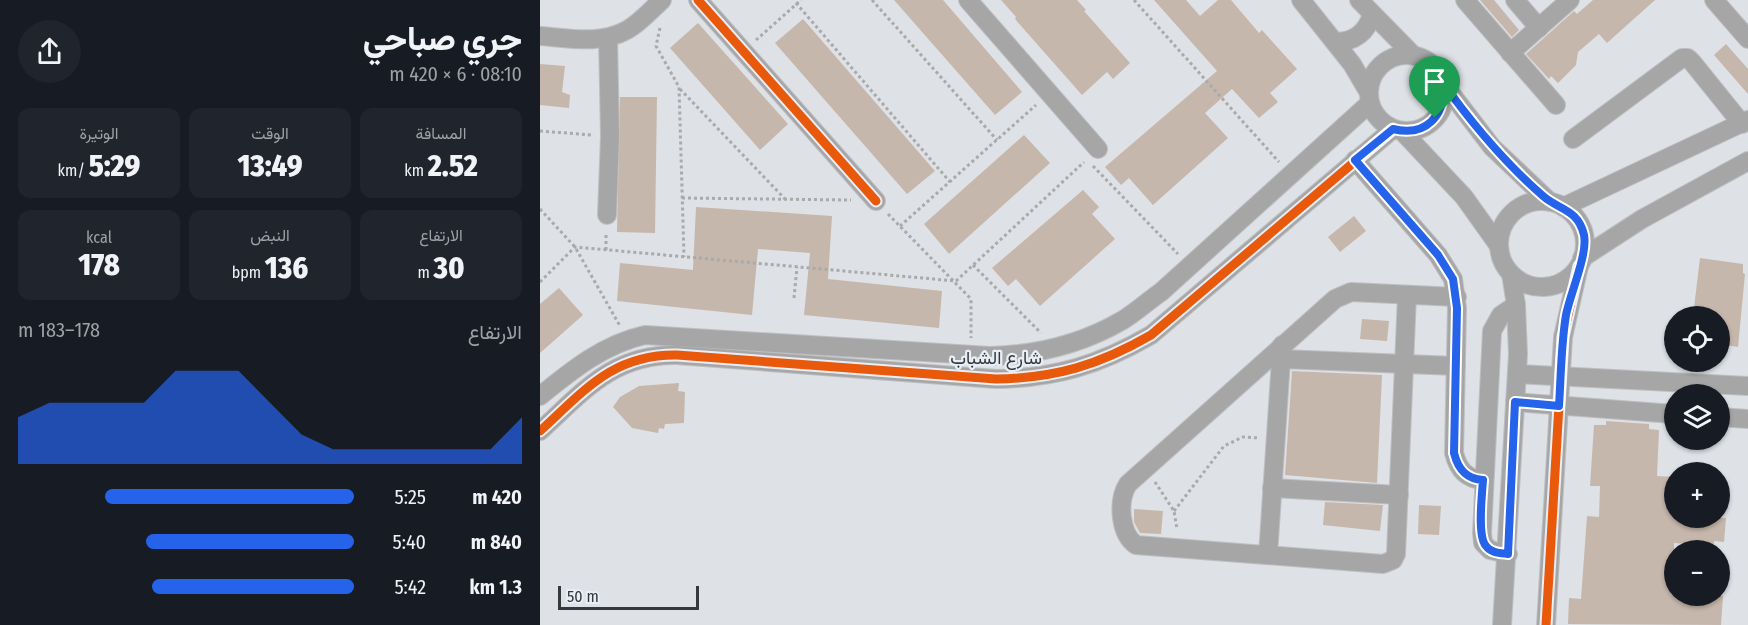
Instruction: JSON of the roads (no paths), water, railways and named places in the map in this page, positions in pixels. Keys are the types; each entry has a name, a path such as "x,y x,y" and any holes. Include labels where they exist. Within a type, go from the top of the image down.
{"street":[{"path":"540,36 594,40 608,38 627,30 662,0"},
{"path":"698,0 876,201"},
{"path":"968,0 1098,149"},
{"path":"1300,0 1336,42 1370,98 1379,119 1397,130 1464,197 1499,246"},
{"path":"1359,0 1414,56 1432,66 1492,147 1580,224 1585,247 1566,316 1560,378 1546,625"},
{"path":"1465,0 1556,105"},
{"path":"1515,0 1539,28"},
{"path":"1510,53 1570,0"},
{"path":"1714,0 1748,39"},
{"path":"1336,42 1352,40 1360,35 1370,22 1372,14"},
{"path":"607,215 610,136 608,38"},
{"path":"1370,98 1374,75 1386,62 1404,56 1414,56"},
{"path":"1503,625 1517,374 1516,305 1511,274 1500,256 1499,246 1503,225 1518,208 1539,201 1556,204 1745,122 1692,62 1688,58 1682,58 1573,139"},
{"path":"1397,130 1414,130 1426,126 1435,118 1442,108 1443,83"},
{"name":"شارع الشباب","path":"540,396 600,351 627,339 645,335 971,355 1025,355 1057,349 1124,320 1190,266 1291,175 1370,98"},
{"name":"شارع الشباب","path":"540,431 604,374 631,360 646,357 677,355 996,379 1050,375 1092,364 1150,335 1355,160 1397,130"},
{"path":"1355,160 1444,262 1453,279 1457,297 1453,444 1456,461 1463,473 1476,480 1483,480"},
{"path":"1511,274 1530,285 1552,286 1572,275 1580,262 1634,224 1748,161"},
{"path":"1407,295 1396,554 1390,562 1181,549 1136,545 1130,541 1122,529 1124,490 1146,468 1281,352 1343,294 1351,292 1457,297"},
{"path":"1508,554 1490,550 1482,538 1483,480 1492,331 1501,315 1516,305"},
{"path":"1281,352 1404,365 1456,366"},
{"path":"1268,555 1281,352"},
{"path":"1517,374 1748,386"},
{"path":"1515,402 1664,413"},
{"path":"1730,418 1748,419"},
{"path":"1272,488 1399,495"}]}
